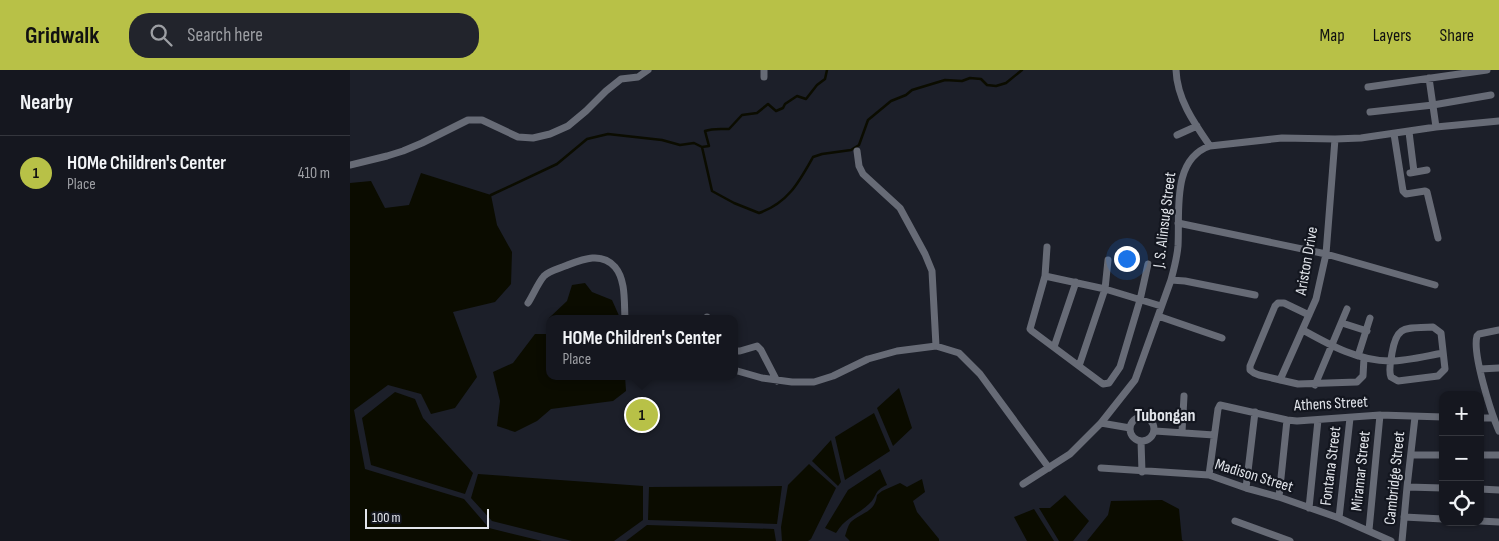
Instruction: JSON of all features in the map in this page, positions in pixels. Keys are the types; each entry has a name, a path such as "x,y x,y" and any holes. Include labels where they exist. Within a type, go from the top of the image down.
{"street":[{"path":"350,165 403,151 468,120 482,120 518,137 533,138 550,134 568,126 621,79 638,77 648,70"},
{"path":"1176,70 1182,98 1190,116 1210,146"},
{"path":"1368,87 1487,70"},
{"path":"1429,78 1436,127"},
{"path":"1370,112 1433,105 1491,95"},
{"name":"J. S. Alinsug Street","path":"1023,484 1070,454 1101,423 1136,380 1175,265 1183,172 1190,158 1195,153 1210,146 1282,138 1336,139 1499,121"},
{"path":"1177,135 1197,126"},
{"path":"1409,132 1412,172 1427,170"},
{"path":"1394,134 1403,191 1406,194 1427,192 1438,238"},
{"name":"Ariston Drive","path":"1280,380 1316,299 1326,254 1336,139"},
{"path":"857,151 859,166 863,174 900,208 932,271 936,346"},
{"path":"1178,223 1326,254 1435,285"},
{"path":"1047,247 1045,276 1030,329 1103,384 1109,383 1120,367 1140,300 1148,264"},
{"path":"528,302 544,276 589,258 601,258 615,267 620,276 625,315"},
{"path":"1079,366 1105,289 1108,260"},
{"path":"1045,276 1105,289 1161,306"},
{"path":"1171,280 1255,295"},
{"path":"1054,347 1076,282"},
{"path":"1309,314 1280,302 1275,306 1250,370 1254,373 1298,384 1357,382 1364,376 1361,357 1370,318"},
{"path":"1316,384 1347,309"},
{"path":"1158,316 1222,338"},
{"path":"1342,323 1367,331"},
{"path":"1433,327 1441,333 1445,369 1438,376 1398,381 1391,377 1391,361 1396,336 1405,329 1433,327"},
{"path":"1303,330 1332,346 1361,357 1391,361 1444,353"},
{"path":"1499,330 1479,334 1476,336 1475,342 1493,418 1499,431"},
{"path":"738,351 757,346 777,380"},
{"path":"738,371 762,378 814,382 833,376 868,359 897,351 936,346 959,353 980,374 1049,468"},
{"path":"1480,369 1499,368"},
{"path":"1182,432 1184,396"},
{"name":"Athens Street","path":"1214,435 1219,407 1222,405 1287,420 1380,416 1439,418"},
{"path":"1246,488 1255,412"},
{"name":"Miramar Street","path":"1369,530 1380,416"},
{"path":"1144,417 1150,419 1154,424 1155,430 1152,436 1141,442 1131,434 1130,428 1132,422 1137,418 1144,417"},
{"name":"Cambridge Street","path":"1402,541 1406,488 1415,417"},
{"name":"Fontana Street","path":"1339,518 1350,418"},
{"path":"1484,418 1493,418"},
{"path":"1279,497 1287,420"},
{"path":"1309,508 1318,420"},
{"path":"1101,423 1130,428"},
{"path":"1155,430 1214,435 1209,475"},
{"path":"1141,442 1142,472"},
{"path":"1411,454 1439,455"},
{"path":"1484,455 1499,455"},
{"name":"Madison Street","path":"1101,468 1209,475 1339,518 1391,541"},
{"path":"1406,488 1439,488"},
{"path":"1484,489 1499,490"},
{"path":"1404,518 1439,519"},
{"path":"1236,521 1290,541"},
{"path":"1484,521 1499,522"}],"shaded area":[{"path":"421,173 491,195 497,225 512,252 511,284 495,302 453,312 477,377 455,408 431,414 421,394 388,385 354,410 365,469 464,499 489,528 542,541 350,541 350,183 371,181 385,208 409,205"},
{"path":"585,283 592,292 612,300 619,315 552,315 567,301 572,285"},
{"path":"535,334 546,334 546,380 625,380 626,391 613,401 551,409 537,421 515,432 497,426 500,401 493,372 513,363"},
{"path":"899,388 912,428 893,446 877,408"},
{"path":"395,392 415,399 423,418 473,473 465,494 371,465 362,418"},
{"path":"874,413 890,451 845,480 835,437"},
{"path":"831,440 841,482 838,486 812,461"},
{"path":"809,464 836,488 811,539 808,541 782,541 781,527 788,485"},
{"path":"880,469 887,485 880,489 869,504 847,520 836,533 825,528 848,490"},
{"path":"478,474 643,486 643,520 614,541 572,541 492,521 471,498"},
{"path":"922,479 925,492 913,501 917,512 939,541 850,541 845,536 851,522 874,505 877,495 882,491 900,483 907,487"},
{"path":"782,486 777,524 648,520 649,487"},
{"path":"1065,495 1089,521 1073,541 1059,541 1039,508 1050,508"},
{"path":"1162,500 1179,509 1182,540 1184,541 1087,541 1108,515 1111,501"},
{"path":"1034,509 1054,541 1027,541 1014,517"},
{"path":"647,525 774,529 776,541 626,541"}],"waterway":[{"path":"702,147 709,146 705,131 729,129 742,115 757,113 768,104 776,111 783,108 785,104 797,96 806,99 817,85 825,79 827,70"},
{"path":"491,195 557,164 587,139 608,134 662,140 680,145 694,143 702,147 712,191 734,203 759,213 778,204 792,191 813,157 851,150 859,145 868,120 891,101 906,95 912,90 945,80 981,79 987,85 996,86 1006,83 1022,70"}],"place":[{"name":"HOMe Children's Center","path":"642,415"}],"district":[{"name":"Tubongan","path":"1165,415"}]}
